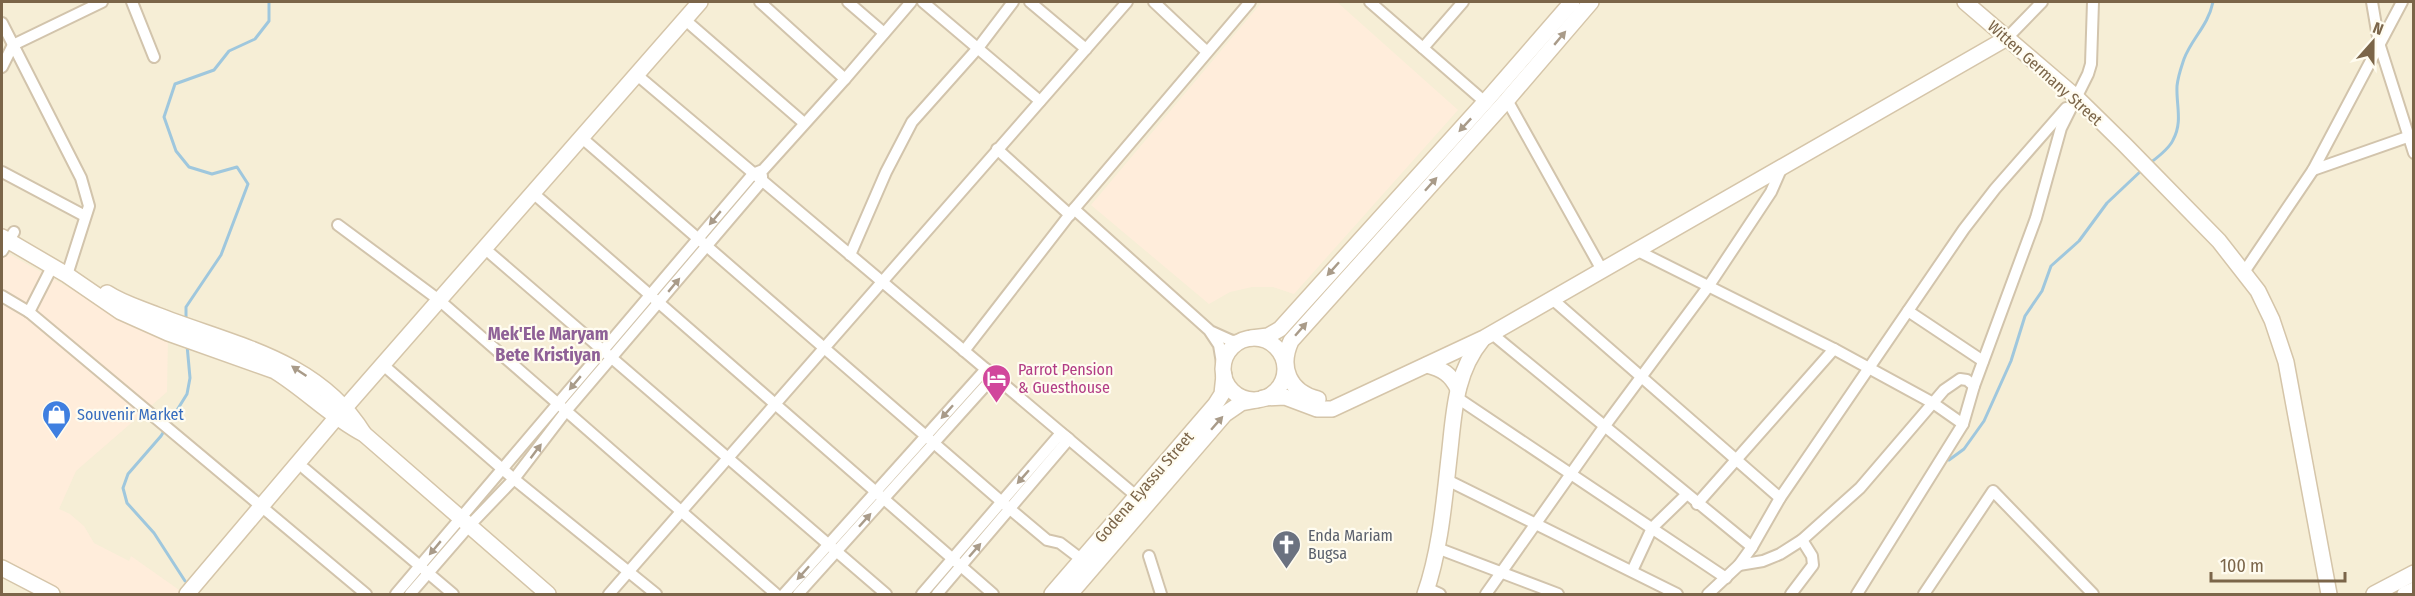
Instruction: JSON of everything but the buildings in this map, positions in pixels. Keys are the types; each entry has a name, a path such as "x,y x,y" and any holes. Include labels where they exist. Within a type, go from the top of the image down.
{"street":[{"path":"2,67 13,45 102,2"},
{"path":"132,2 154,57"},
{"path":"197,591 344,416 639,78 700,2"},
{"path":"639,78 691,26 711,2"},
{"path":"760,2 846,79"},
{"path":"848,2 884,33"},
{"path":"396,594 424,570 465,522 502,469 562,407 759,175 846,79 911,2"},
{"path":"923,2 1040,101"},
{"path":"850,255 886,172 912,122 978,48 1013,2"},
{"path":"1030,2 1086,49"},
{"path":"609,594 1128,2"},
{"path":"1154,2 1206,51"},
{"path":"963,351 1072,212 1206,51 1250,2"},
{"path":"1370,2 1485,102"},
{"path":"1423,48 1463,2"},
{"path":"1209,330 1232,340 1268,336 1280,329 1572,2"},
{"path":"1260,399 1275,392 1282,382 1286,353 1295,335 1592,2"},
{"name":"Witten Germany Street","path":"1965,2 2076,97 2168,189 2219,241 2244,272 2266,306 2286,362 2329,594"},
{"path":"997,149 1209,330 1219,345 1223,372 1233,392 1244,398 1285,397 1307,406 1324,410 1332,409 1488,336 2007,38 2042,2"},
{"path":"1857,594 1963,424 1974,386 2036,218 2061,128 2088,74 2091,63 2093,2"},
{"path":"2372,2 2379,43 2414,153"},
{"path":"2244,272 2313,170 2402,2"},
{"path":"2,23 81,178 88,197 89,206 69,272"},
{"path":"691,26 804,123"},
{"path":"639,78 759,175 850,255 1142,501"},
{"path":"1708,594 1740,565 1780,498 1995,189 2076,97"},
{"path":"1507,100 1602,270"},
{"path":"2313,170 2410,136"},
{"path":"585,141 1047,540 1060,543 1081,559"},
{"path":"1486,594 1604,427 1708,287 1771,192 1782,167"},
{"path":"2,172 85,216"},
{"path":"442,303 491,254 536,196"},
{"path":"536,196 993,594"},
{"path":"1389,206 1401,217"},
{"path":"338,225 442,303 776,594"},
{"path":"5,237 52,267 69,272"},
{"path":"5,237 69,272 121,312 293,366 317,383 344,416 364,434 548,594"},
{"path":"1636,250 1834,349 1933,403 1963,424"},
{"path":"491,254 886,594"},
{"path":"29,312 52,267"},
{"path":"2,296 29,312 366,594"},
{"path":"1551,298 1780,498"},
{"path":"1908,311 1983,361"},
{"path":"1430,592 1457,393 1472,354 1488,336"},
{"path":"1488,336 1752,547"},
{"path":"1223,372 1229,351 1248,339 1264,340 1275,346 1295,387 1309,397 1327,401 1367,392"},
{"path":"1697,504 1834,349"},
{"path":"1427,365 1451,377 1457,393 1572,475 1726,578"},
{"path":"386,368 502,469 656,594"},
{"path":"784,594 832,548 990,372"},
{"name":"Godena Eyassu Street","path":"1070,594 1220,399 1223,372"},
{"path":"1740,565 1763,561 1780,554 1802,540 1872,476 1944,390 1960,379 1967,380 1974,386"},
{"name":"Godena Eyassu Street","path":"1052,594 1081,559 1142,501 1225,414 1241,403 1260,399"},
{"path":"465,522 514,479 562,407"},
{"path":"265,510 305,469 344,416"},
{"path":"922,594 956,563 1065,436"},
{"path":"305,469 453,594"},
{"path":"1446,480 1677,594"},
{"path":"1924,594 1994,491 2093,594"},
{"path":"1632,571 1652,528 1686,495"},
{"path":"1791,594 1813,565 1812,556 1802,540"},
{"path":"798,594 832,548"},
{"path":"1437,548 1558,594"},
{"path":"1149,556 1161,594"},
{"path":"936,594 956,563"},
{"path":"2,568 51,594"},
{"path":"410,594 424,570"},
{"path":"2401,591 2414,573"},
{"path":"2374,594 2414,590"}],"shaded area":[{"path":"2,2 2413,2 2413,594 2,594"},
{"path":"1262,2 1337,2 1458,110 1294,294 1273,287 1252,287 1230,292 1209,304 1091,205"},
{"name":"Souvenir Market","path":"2,250 119,316 168,336 167,392 76,471 59,509 70,514 84,526 94,543 129,561 131,556 182,592 181,594 68,594 2,558"}],"waterway":[{"path":"186,320 186,307 221,255 248,184 237,167 212,174 189,167 176,151 164,117 175,84 214,70 229,51 255,39 269,21 269,2"},
{"path":"2150,163 2169,147 2176,133 2178,127 2177,86 2180,72 2187,52 2207,18 2213,2"},
{"path":"1949,460 1964,449 1984,421 2011,361 2025,316 2042,291 2051,266 2079,241 2107,203 2143,169"},
{"path":"185,581 154,533 127,503 123,488 128,474 161,436 187,394 190,378 187,345"}],"place":[{"name":"Parrot Pension & Guesthouse","path":"997,404"},
{"name":"Souvenir Market","path":"56,440"},
{"name":"Enda Mariam Bugsa","path":"1287,570"}],"district":[{"name":"Mek'Ele Maryam Bete Kristiyan","path":"548,344"}]}
